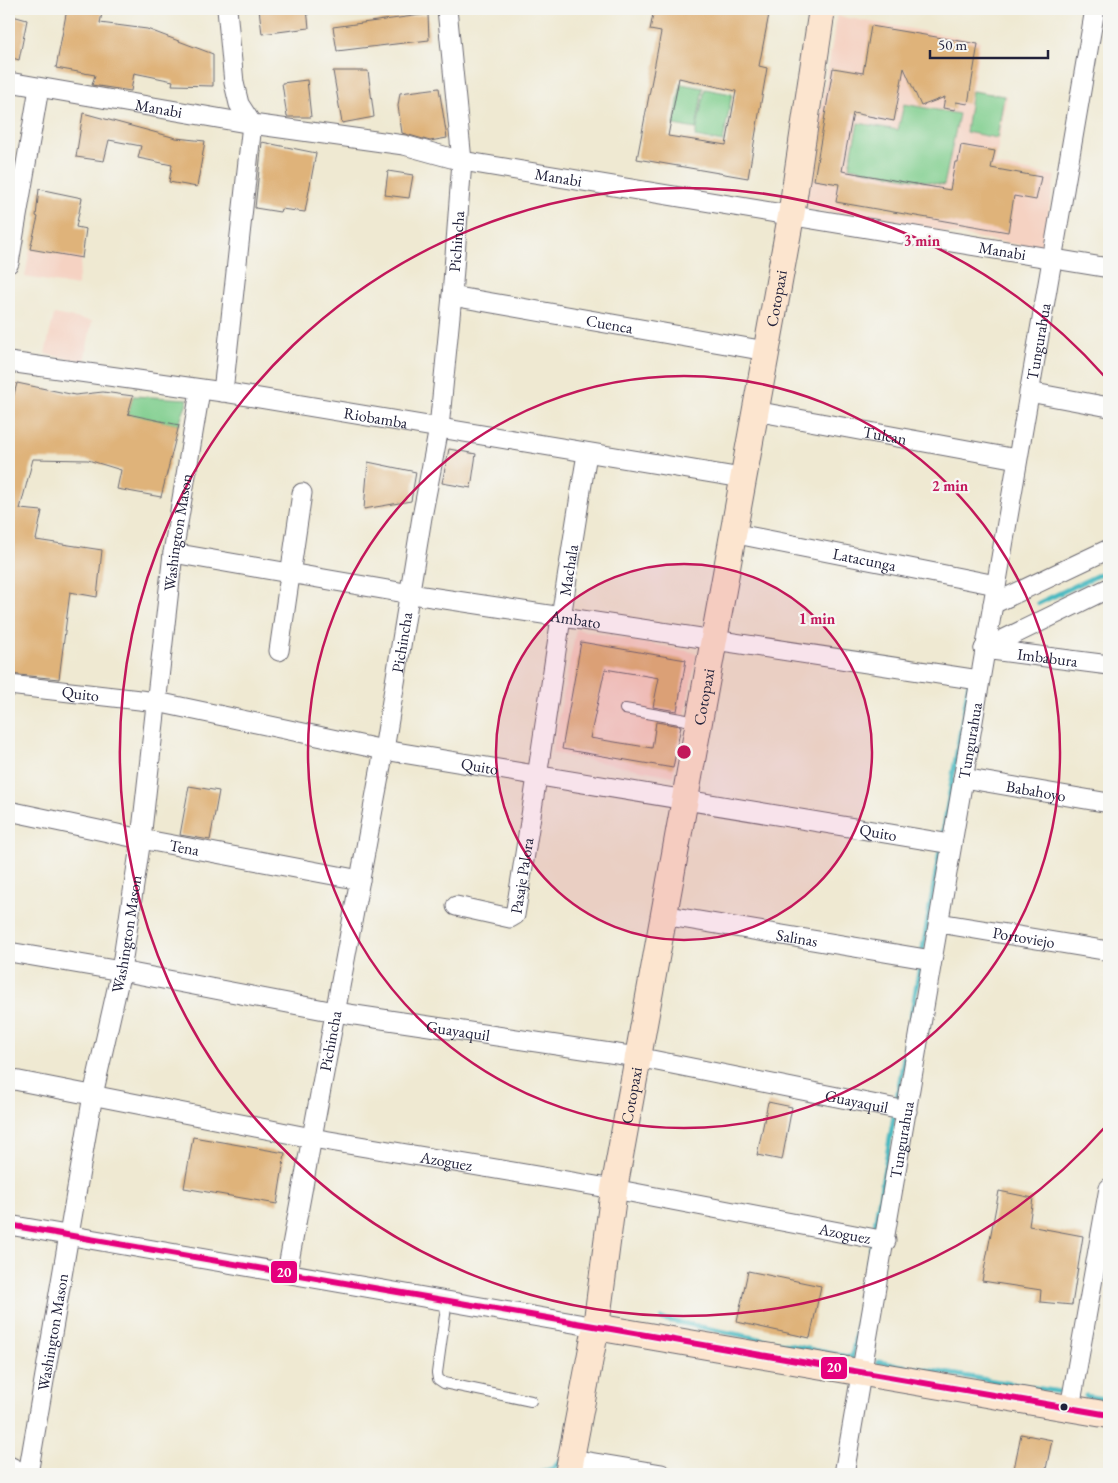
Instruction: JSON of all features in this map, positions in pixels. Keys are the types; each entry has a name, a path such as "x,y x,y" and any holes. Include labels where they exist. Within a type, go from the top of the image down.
{"street":[{"path":"223,392 252,124 239,104 234,82 227,9"},
{"name":"Pichincha","path":"287,1272 384,750 411,594 422,517 439,428 452,296 462,161 447,9"},
{"name":"Cotopaxi","path":"570,1467 587,1325 614,1189 712,639 791,216 822,9"},
{"name":"Tungurahua","path":"844,1474 863,1373 963,778 972,679 984,649 993,604 1095,9"},
{"name":"Manabi","path":"9,82 252,124 404,145 462,161 1109,268"},
{"path":"9,263 12,227 39,88"},
{"name":"Cuenca","path":"452,296 766,351"},
{"name":"Riobamba","path":"9,362 200,391 223,392 587,454 742,478"},
{"name":"Washington Mason","path":"27,1474 93,1095 121,971 141,839 173,553 200,391"},
{"path":"1029,392 1109,407"},
{"name":"Tulcan","path":"755,411 1017,459"},
{"name":"Machala","path":"539,776 560,617 587,454"},
{"path":"279,651 302,493"},
{"name":"Latacunga","path":"732,533 996,585"},
{"path":"993,604 1109,548"},
{"name":"Ambato","path":"173,553 411,594 972,679"},
{"path":"984,649 1109,588"},
{"name":"Imbabura","path":"984,649 1109,665"},
{"name":"Quito","path":"9,685 157,702 384,750 951,844"},
{"name":"Pasaje Palora","path":"456,906 510,918 515,915 539,776"},
{"name":"Babahoyo","path":"963,778 1109,803"},
{"name":"Tena","path":"9,811 141,839 360,880"},
{"name":"Salinas","path":"663,915 932,960"},
{"name":"Portoviejo","path":"938,923 1109,951"},
{"name":"Guayaquil","path":"9,952 121,971 335,1012 637,1057 906,1110"},
{"name":"Azoguez","path":"9,1079 312,1138 614,1189 884,1240"},
{"path":"1070,1408 1109,1188"},
{"path":"9,1225 1109,1415"},
{"path":"9,1466 27,1474"},
{"path":"570,1467 662,1474"}],"lane":[{"path":"625,709 698,722"},
{"path":"447,1300 437,1373 438,1379 444,1383 531,1401"}],"shaded area":[{"path":"837,16 980,41 972,90 1007,96 995,165 1055,176 1042,249 804,208"},
{"path":"30,249 82,258 77,286 25,277"},
{"path":"54,314 92,321 84,362 45,354"},
{"path":"576,629 697,653 673,776 552,753"}],"green space":[{"path":"681,84 703,88 696,129 674,125"},
{"path":"705,89 732,94 723,142 695,137"},
{"path":"972,91 1004,96 997,138 966,132"},
{"path":"904,104 959,114 944,185 849,167 858,123 898,130"},
{"path":"133,396 188,399 179,425 128,415"}],"building":[{"path":"67,9 103,9 100,23 147,29 213,54 213,86 172,85 173,81 134,73 131,91 92,85 95,75 56,68"},
{"path":"259,9 307,9 309,28 262,34"},
{"path":"654,9 770,9 759,66 767,68 748,178 637,159 661,32 650,30","holes":["679,78 736,91 726,145 668,136"]},
{"path":"428,14 429,40 337,51 333,27"},
{"path":"9,15 27,20 19,60 9,57"},
{"path":"871,26 978,44 968,104 956,102 955,110 943,108 945,97 921,106 904,68 894,121 853,113 842,171 950,190 955,162 958,162 961,145 995,151 991,168 1041,177 1036,200 1014,196 1008,232 836,202 839,184 814,180 833,68 863,73"},
{"path":"333,71 368,71 374,117 342,123"},
{"path":"307,80 311,117 287,117 282,83"},
{"path":"439,88 447,138 430,141 402,133 398,106 400,93"},
{"path":"83,113 176,138 205,141 197,187 169,182 172,165 138,158 141,146 109,140 104,161 76,157"},
{"path":"262,142 316,153 305,212 281,209 280,212 255,208"},
{"path":"388,171 413,175 409,198 385,195"},
{"path":"39,189 82,198 76,227 86,229 82,258 30,249 38,217 36,216"},
{"path":"17,383 75,395 103,392 133,396 128,414 179,425 161,497 117,489 121,470 88,460 33,459 20,509 42,511 36,540 102,550 97,597 70,592 59,679 9,674 9,413"},
{"path":"449,449 476,454 471,488 442,483"},
{"path":"368,462 416,472 411,501 364,509"},
{"path":"581,642 686,660 677,711 653,707 659,678 605,669 590,738 652,748 656,722 681,726 673,768 562,749"},
{"path":"189,786 219,791 210,840 180,835"},
{"path":"768,1102 792,1107 782,1160 757,1155"},
{"path":"193,1137 285,1153 277,1204 184,1188"},
{"path":"999,1191 1033,1198 1029,1226 1083,1236 1072,1305 1040,1302 1041,1290 982,1281"},
{"path":"748,1271 821,1286 810,1338 737,1322"},
{"path":"1021,1434 1052,1440 1045,1474 1013,1474"}],"waterway":[{"path":"1039,603 1109,570"},
{"path":"662,1319 852,1358 969,683"},
{"path":"878,1362 1060,1392"},
{"path":"1086,1396 1109,1400"},
{"path":"536,1474 554,1468 561,1460"}],"transit line":[{"name":"20","path":"9,1225 1109,1415"}]}
